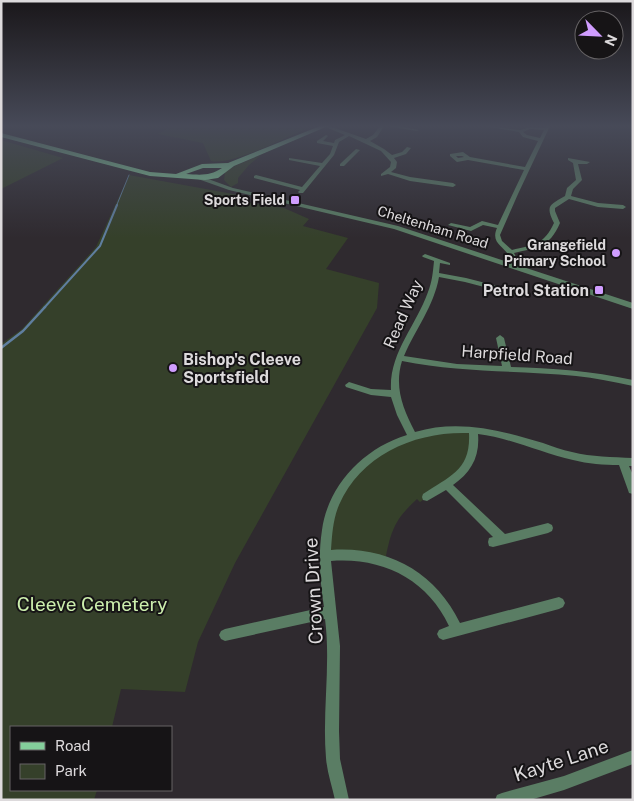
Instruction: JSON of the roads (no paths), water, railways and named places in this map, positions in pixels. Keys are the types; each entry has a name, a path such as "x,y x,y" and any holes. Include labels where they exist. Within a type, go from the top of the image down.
{"main road":[{"path":"106,163 168,177 200,178 208,178 231,164"},
{"path":"168,177 195,169 231,164"},
{"path":"212,166 218,169 218,173"},
{"path":"195,169 192,171 192,175 200,178"}],"street":[{"path":"256,177 302,191 323,165 316,163"},
{"path":"394,163 386,174 451,186 443,193"},
{"path":"496,163 526,169"},
{"path":"511,264 514,259 511,252 500,244 497,235 529,163"},
{"path":"568,198 570,188 579,180 574,163"},
{"path":"218,173 223,185"},
{"name":"Cheltenham Road","path":"200,178 396,227 633,306"},
{"path":"511,252 542,245 549,241 557,223 552,213 552,208 555,204 568,198 598,205 623,207"},
{"path":"451,225 471,229 481,223 500,227"},
{"path":"492,247 500,244"},
{"path":"425,256 448,264"},
{"name":"Read Way","path":"412,436 401,414 395,394 395,374 399,358 431,297 437,260"},
{"path":"436,275 466,280 522,295"},
{"path":"500,338 507,370"},
{"name":"Harpfield Road","path":"399,358 428,364 602,376 633,383"},
{"path":"349,385 371,392 395,394"},
{"path":"427,497 464,470 471,460 475,450 473,430"},
{"name":"Crown Drive","path":"342,800 334,761 334,644 324,556 325,534 330,513 338,494 349,478 374,454 391,444 412,436 435,431 473,430 512,436 576,457 628,462"},
{"path":"628,462 633,490"},
{"path":"446,484 486,522 497,540 548,528"},
{"path":"324,556 372,558 403,569 424,583 438,597 451,613 457,630"},
{"path":"442,634 559,603"},
{"path":"225,635 330,612"},
{"name":"Kayte Lane","path":"502,800 564,783 633,757"}],"waterway":[{"path":"116,207 129,175"},
{"path":"44,308 100,246 117,205"},
{"path":"1,348 23,331 45,307"}],"place":[{"name":"Sports Field","path":"295,200"},
{"name":"Grangefield Primary School","path":"616,253"},
{"name":"Petrol Station","path":"599,290"},
{"name":"Bishop's Cleeve Sportsfield","path":"173,368"}],"park label":[{"name":"Cleeve Cemetery","path":"92,604"}]}
